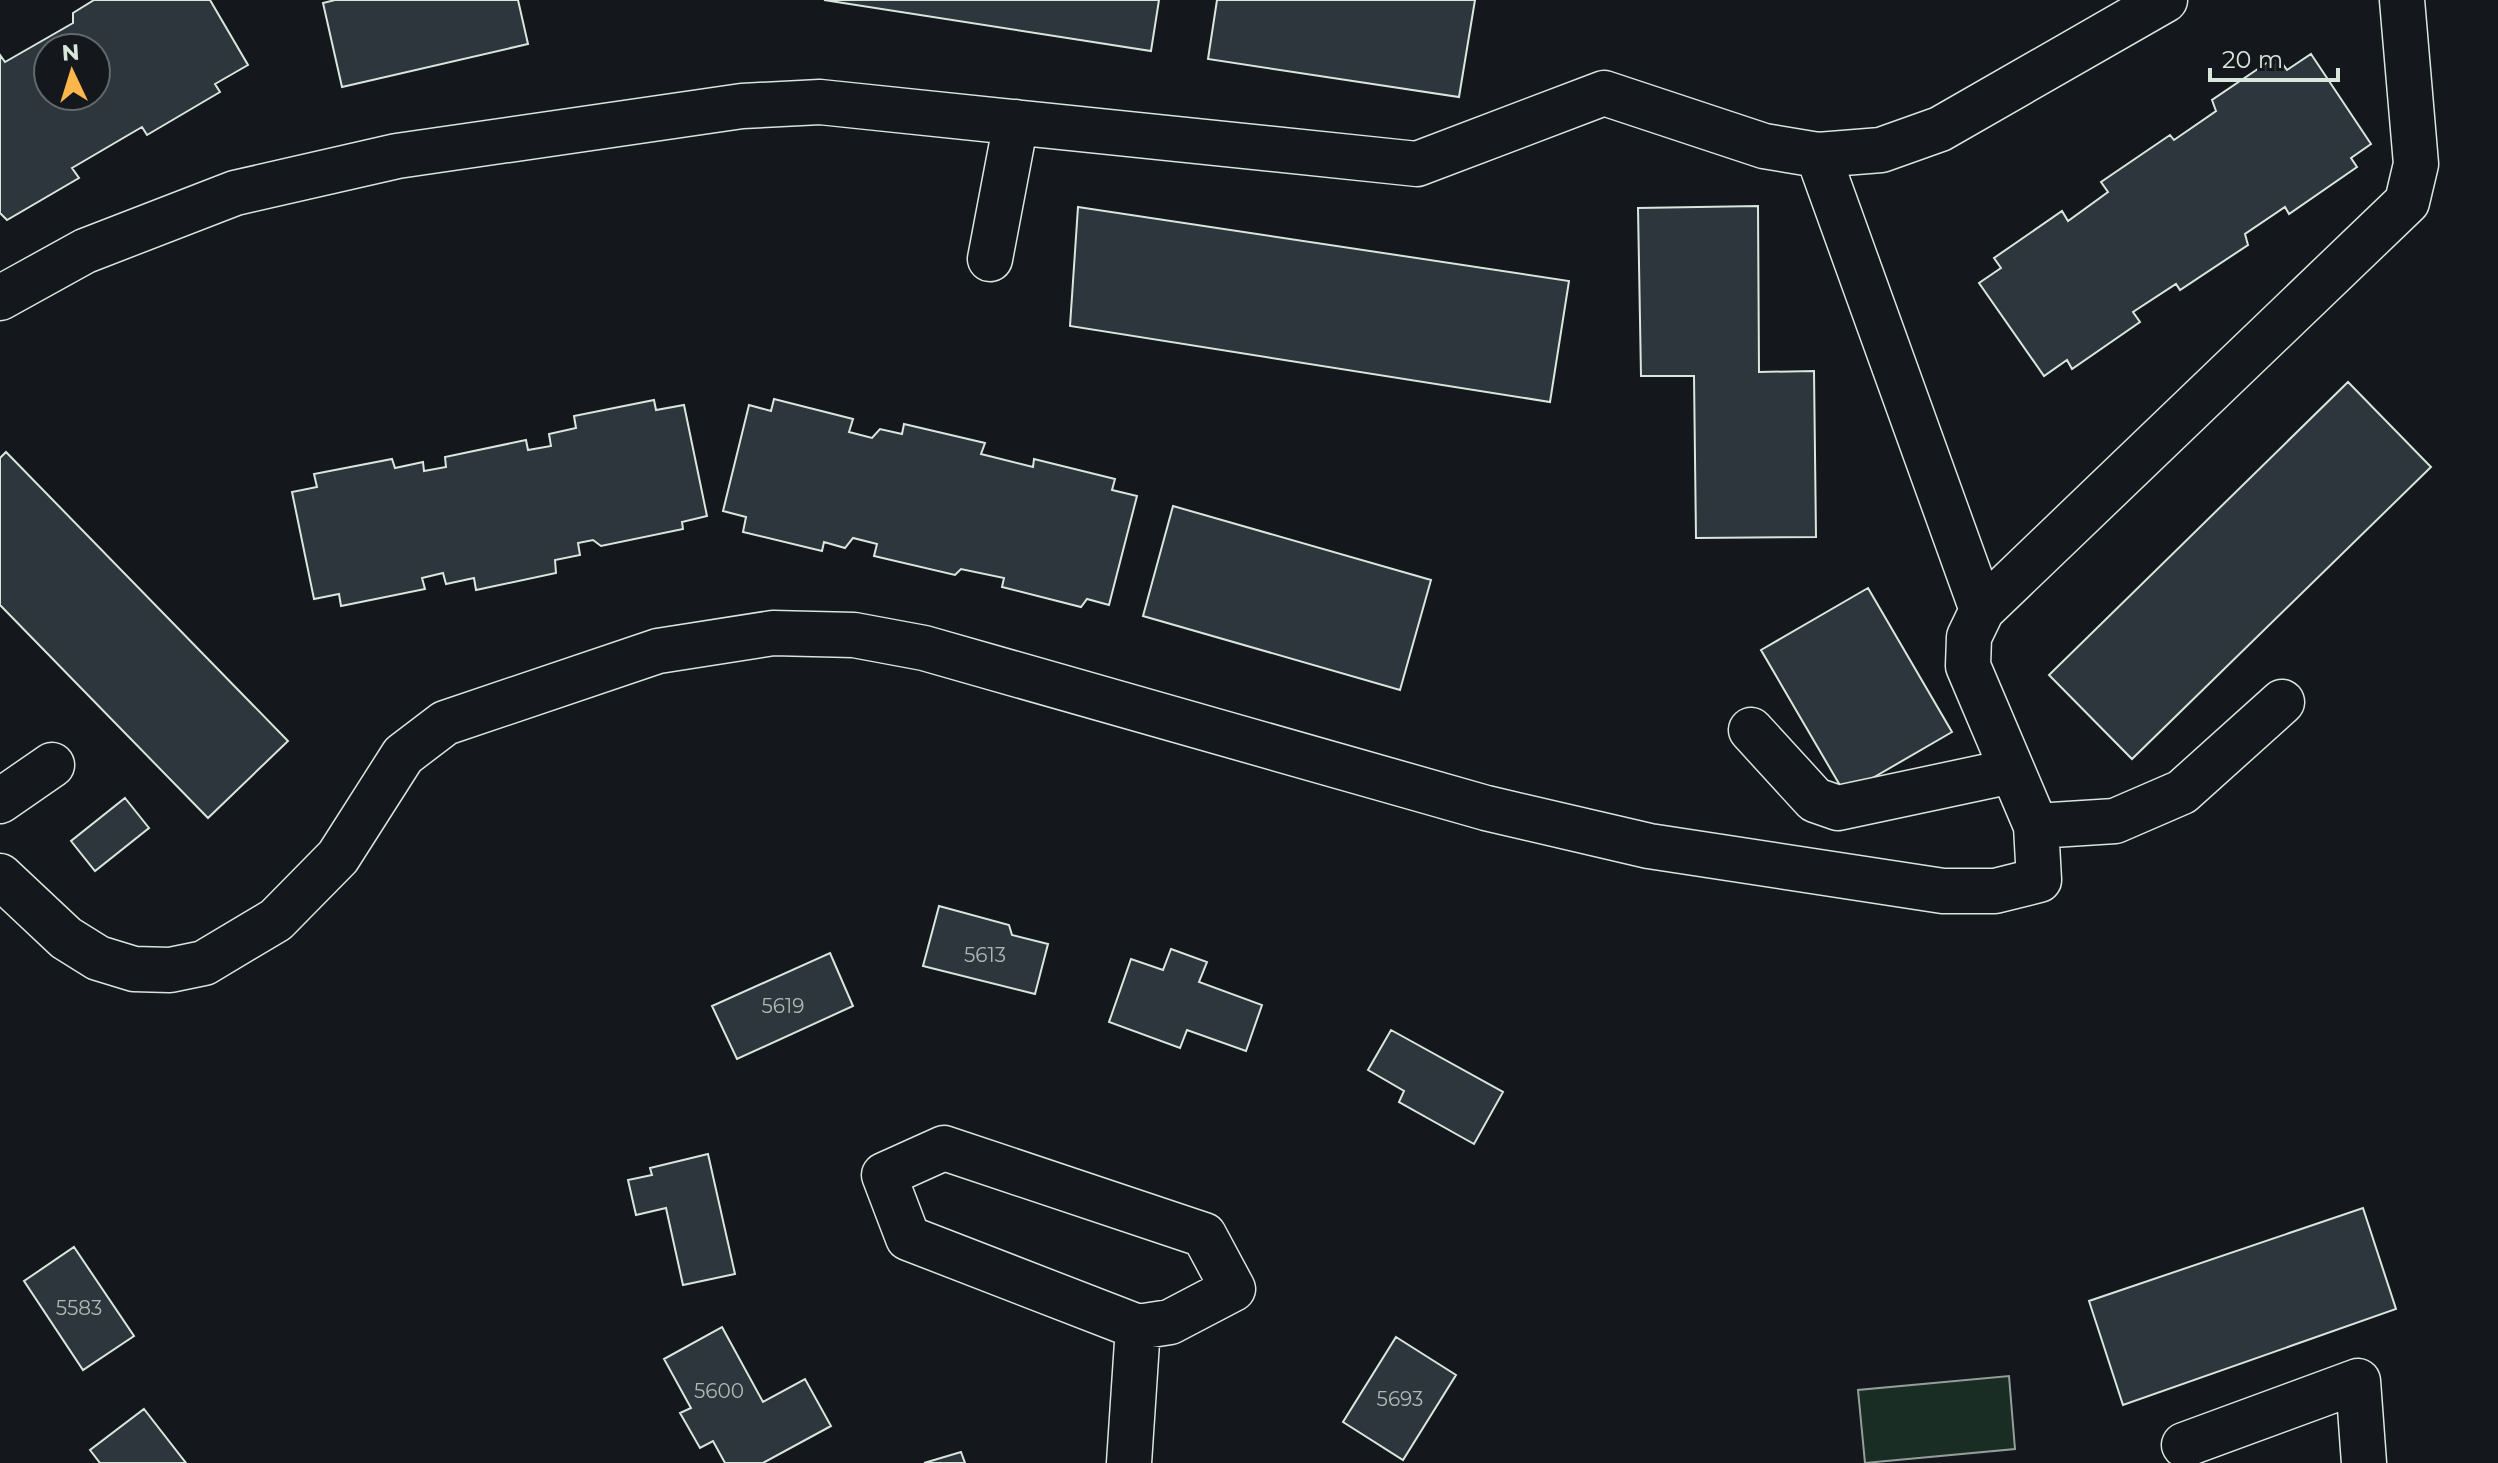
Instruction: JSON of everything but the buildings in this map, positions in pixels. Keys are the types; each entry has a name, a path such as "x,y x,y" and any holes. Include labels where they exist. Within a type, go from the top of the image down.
{"street":[{"path":"0,298 85,251 235,193 397,156 742,106 820,102 1417,164 1604,93 1764,146 1818,155 1881,150 1940,129 2165,0"},
{"path":"0,876 66,938 98,958 134,969 170,970 204,963 276,920 338,857 403,755 445,723 658,651 773,633 854,635 924,648 1486,808 1649,846 1943,891 1995,891 2039,880 2036,826 1968,666 1969,637 1982,610 2407,202 2416,164 2402,0"},
{"path":"990,259 1016,122"},
{"path":"1818,155 1982,610"},
{"path":"2036,826 2115,821 2182,792 2282,702"},
{"path":"1751,730 1815,800 1838,808 2012,771"},
{"path":"0,801 52,765"},
{"path":"944,1148 1204,1235 1233,1289 1170,1322 1138,1327 908,1238 884,1175 944,1148"},
{"path":"1129,1463 1138,1327"},
{"path":"2208,1463 2184,1445 2358,1381 2364,1463"}],"green space":[{"path":"2009,1376 2015,1449 1865,1463 1858,1390"}]}
